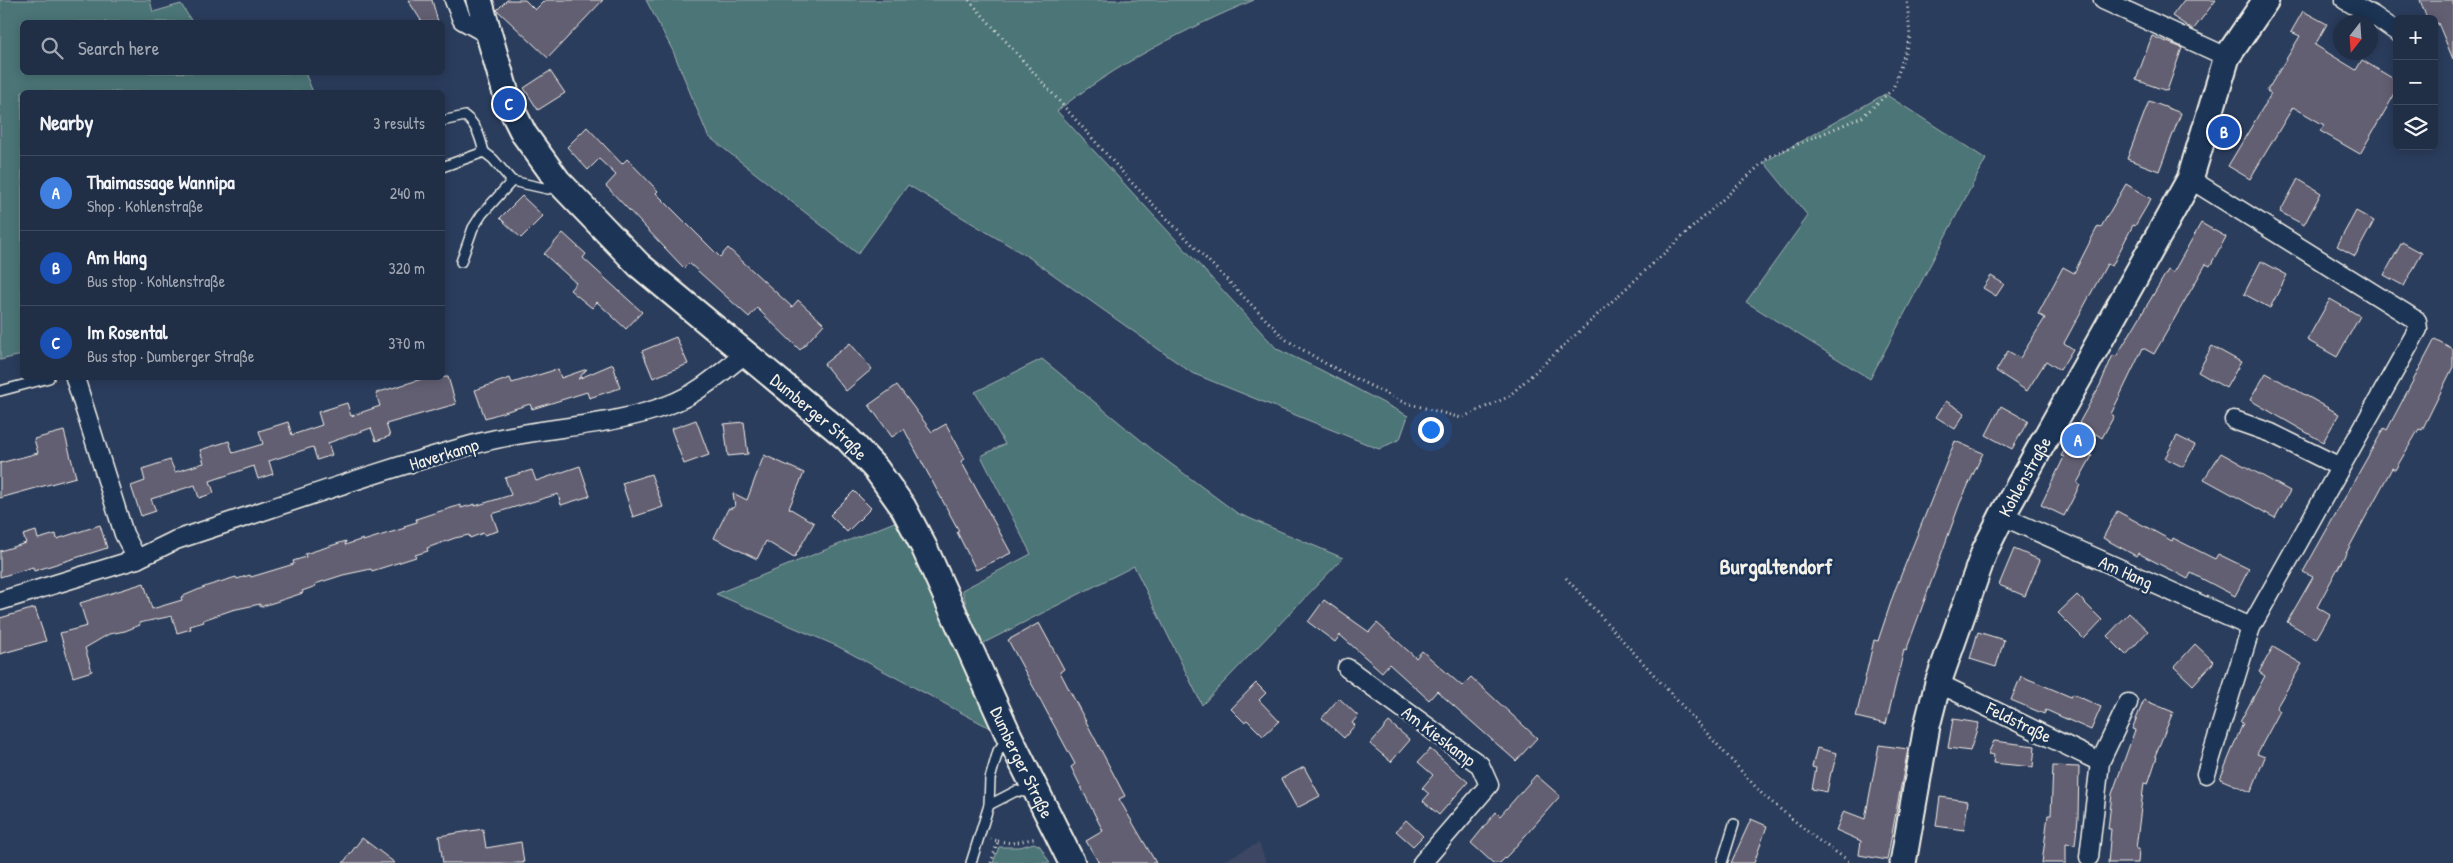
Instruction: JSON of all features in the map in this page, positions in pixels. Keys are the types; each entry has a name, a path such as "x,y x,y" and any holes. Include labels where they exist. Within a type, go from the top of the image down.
{"main road":[{"name":"Dumberger Straße","path":"479,0 509,104 524,134 558,181 639,265 846,438 876,469 903,506 943,587 1009,736 1072,863"},
{"name":"Kohlenstraße","path":"1903,863 1927,726 1938,683 1985,550 2002,516 2190,178 2227,57 2266,0"}],"street":[{"path":"454,0 462,20 489,35"},
{"path":"2103,0 2227,57"},
{"path":"2345,0 2393,29"},
{"path":"2190,178 2417,321 2418,329 2250,627 2206,774"},
{"name":"Haverkamp","path":"0,601 137,559 176,540 435,455 482,442 640,414 669,405 699,390 746,353"},
{"path":"76,380 124,534 137,559"},
{"path":"2234,420 2271,434 2340,468"},
{"name":"Am Hang","path":"2002,516 2250,627"},
{"name":"Am Kieskamp","path":"1347,668 1480,765 1489,786 1422,863"},
{"name":"Feldstraße","path":"1938,683 2100,762"},
{"path":"2089,857 2100,762 2128,704"}],"lane":[{"path":"445,120 465,116 473,122 484,152 493,159 512,182 548,190 558,181"},
{"path":"445,166 484,152"},
{"path":"461,262 473,228 482,214 512,182"},
{"path":"0,391 42,380"},
{"path":"971,863 989,805 990,779 998,751 1009,736"},
{"path":"989,805 1016,791 1036,793"},
{"path":"1722,863 1734,824"}],"path":[{"path":"970,0 1133,184 1284,339 1328,365 1402,402 1461,418 1508,397 1770,156 1862,117 1893,89 1910,37 1907,0"},
{"path":"1566,578 1762,795 1818,840 1852,863"}],"shaded area":[{"path":"1259,843 1266,863 1219,863"}],"green space":[{"path":"0,0 150,0 153,12 181,4 191,20 20,20 20,75 306,75 312,90 20,90 20,355 0,360"},
{"path":"646,0 1254,0 1202,23 1151,49 1103,78 1057,111 1277,349 1408,416 1400,439 1379,449 1192,373 1030,258 908,185 858,254 708,136 673,51"},
{"path":"1885,94 1986,159 1870,379 1746,302 1808,216 1764,162"},
{"path":"1042,359 1159,455 1237,513 1343,558 1202,705 1134,566 978,646 962,590 1031,554 981,456 1005,444 975,392"},
{"path":"897,521 937,598 991,721 990,728 837,646 716,594"},
{"path":"1034,843 1040,846 1050,863 993,863 999,847 1020,847"}],"building":[{"path":"408,0 432,0 437,20 421,20"},
{"path":"507,0 525,0 535,10 545,0 603,0 548,58 497,10"},
{"path":"2184,0 2216,0 2193,30 2172,16"},
{"path":"2420,0 2453,0 2453,59 2438,23 2438,15 2426,15"},
{"path":"2303,11 2327,24 2315,45 2333,56 2333,60 2340,60 2356,70 2362,60 2393,79 2393,97 2360,154 2320,131 2324,125 2293,107 2250,179 2228,166 2271,94 2267,91 2300,36 2291,32"},
{"path":"2152,36 2182,48 2167,91 2136,80"},
{"path":"550,71 565,93 538,110 524,88"},
{"path":"2149,101 2181,113 2159,171 2127,159"},
{"path":"587,127 622,164 627,159 658,191 656,193 720,257 728,248 792,307 798,300 824,324 800,350 757,308 749,317 689,263 684,268 606,186 616,175 599,159 588,170 567,147"},
{"path":"2298,179 2321,193 2304,225 2280,212"},
{"path":"2126,184 2151,199 2135,226 2133,225 2112,266 2107,264 2064,343 2073,349 2060,370 2046,361 2027,391 1996,371 2008,351 2020,358 2045,318 2038,314 2063,267 2074,273 2098,226 2101,227"},
{"path":"522,196 543,216 521,238 500,218"},
{"path":"2356,211 2374,221 2355,256 2337,246"},
{"path":"2201,223 2226,237 2210,266 2206,264 2154,354 2143,348 2111,414 2114,416 2102,438 2079,423 2100,385 2113,355 2116,357 2168,270 2173,273"},
{"path":"563,233 586,254 583,258 642,312 626,329 597,302 592,308 570,290 576,283 544,254"},
{"path":"2402,242 2422,253 2404,286 2384,275"},
{"path":"2261,261 2287,275 2270,308 2244,294"},
{"path":"1991,276 2004,284 1996,296 1983,288"},
{"path":"2330,299 2360,316 2337,357 2307,340"},
{"path":"676,337 688,364 653,378 642,351"},
{"path":"2435,339 2453,349 2453,367 2422,430 2419,429 2395,470 2392,468 2317,607 2330,615 2316,639 2287,622 2313,577 2303,572 2384,428 2387,430"},
{"path":"850,343 872,369 846,391 824,364"},
{"path":"2212,346 2241,362 2226,388 2198,372"},
{"path":"613,364 620,388 589,398 587,392 532,409 530,404 485,418 475,390 510,378 512,383 558,369 561,378 587,369 578,379"},
{"path":"2266,373 2339,414 2323,442 2250,400"},
{"path":"445,377 448,377 456,404 386,424 390,436 376,441 371,428 328,443 332,455 317,460 313,447 269,461 273,474 258,479 254,466 210,481 214,493 199,498 195,485 151,499 156,511 141,516 131,486 145,481 142,469 170,460 175,472 204,463 200,450 229,441 233,453 263,444 259,431 288,422 292,435 322,425 318,412 347,403 351,416 380,406 376,393 418,380 445,380"},
{"path":"897,385 932,432 946,424 965,459 961,461 1011,553 976,570 957,532 959,531 904,429 892,437 869,405"},
{"path":"1946,401 1965,413 1955,429 1936,417"},
{"path":"2001,406 2028,421 2012,449 1986,435"},
{"path":"696,420 709,455 684,464 671,429"},
{"path":"744,422 748,454 728,456 724,424"},
{"path":"64,431 76,477 0,498 0,463 38,453 34,439"},
{"path":"2177,436 2195,445 2183,467 2165,458"},
{"path":"1955,441 1983,453 1960,503 1906,651 1904,650 1886,724 1856,717 1874,640 1878,641 1895,590"},
{"path":"2068,443 2092,456 2077,483 2080,485 2064,516 2041,505 2064,457 2061,456"},
{"path":"2221,453 2290,491 2275,518 2204,479"},
{"path":"764,455 804,473 789,508 814,523 794,558 766,541 757,559 714,538 728,509 735,507 733,493 747,500"},
{"path":"580,466 590,496 561,505 558,494 492,514 498,531 484,535 483,533 470,538 469,535 455,538 427,548 428,551 415,555 416,557 372,571 371,569 343,575 315,584 316,586 302,591 303,593 260,607 260,604 232,610 203,620 204,622 190,626 191,629 177,633 172,616 139,623 140,625 125,631 109,634 85,648 92,671 73,677 60,633 87,626 80,603 144,583 152,609 182,600 181,597 207,586 236,577 237,579 250,575 251,577 294,564 293,561 306,557 305,554 346,541 345,545 405,528 404,526 417,522 416,519 461,505 461,508 475,504 475,506 511,495 505,478 532,470 536,481"},
{"path":"651,474 663,507 633,517 622,483"},
{"path":"854,491 871,508 847,532 830,515"},
{"path":"2117,511 2172,541 2173,538 2215,559 2218,554 2249,569 2235,596 2191,573 2188,579 2138,553 2136,556 2103,538"},
{"path":"100,525 107,548 34,571 33,567 0,577 0,551 26,543 23,535 36,531 38,539 56,534 57,539"},
{"path":"2014,549 2040,560 2025,596 1999,585"},
{"path":"2077,595 2102,620 2084,639 2058,613"},
{"path":"1324,600 1369,632 1377,623 1416,658 1422,651 1462,686 1471,677 1537,738 1516,761 1437,691 1429,700 1389,664 1382,672 1340,635 1335,642 1308,622"},
{"path":"35,608 46,641 0,654 0,618"},
{"path":"2129,613 2148,631 2126,655 2107,636"},
{"path":"1039,623 1064,669 1060,672 1125,796 1119,799 1156,863 1099,863 1086,841 1103,831 1071,767 1075,764 1008,640"},
{"path":"1978,632 2004,640 1996,667 1970,659"},
{"path":"2195,644 2214,662 2193,685 2174,667"},
{"path":"2273,647 2302,664 2276,708 2280,711 2257,754 2265,757 2251,792 2220,779 2243,723 2240,722 2265,676 2259,672"},
{"path":"2021,676 2071,697 2073,694 2101,707 2091,730 2046,710 2044,714 2011,700"},
{"path":"1256,683 1266,693 1259,700 1279,721 1263,736 1247,720 1244,722 1231,709"},
{"path":"1339,698 1358,716 1352,723 1355,725 1344,738 1322,718"},
{"path":"2144,700 2173,712 2155,756 2157,757 2148,784 2144,783 2136,849 2139,849 2138,863 2108,863 2111,829 2108,829 2112,794 2135,730 2132,729"},
{"path":"1953,719 1979,723 1970,751 1948,748"},
{"path":"1389,722 1410,740 1391,762 1370,744"},
{"path":"1994,741 2035,746 2033,767 1993,763 1994,755 1988,754"},
{"path":"1879,745 1908,749 1887,860 1859,855 1861,841 1836,830 1844,811 1865,819"},
{"path":"1817,748 1837,753 1827,792 1812,789 1816,768 1812,767"},
{"path":"1430,749 1468,782 1439,815 1423,801 1429,794 1422,788 1433,775 1418,762"},
{"path":"2053,766 2079,767 2078,818 2075,845 2066,844 2066,863 2042,863 2048,815 2051,815"},
{"path":"1304,767 1320,796 1297,808 1281,779"},
{"path":"1536,775 1560,796 1500,863 1493,863 1471,843 1496,812 1500,816"},
{"path":"1940,797 1968,801 1964,830 1936,826"},
{"path":"1751,819 1767,826 1754,863 1731,863"},
{"path":"1406,820 1423,836 1413,846 1396,831"},
{"path":"483,829 486,848 521,842 524,863 443,863 439,836"},
{"path":"362,838 395,863 343,863"}],"place":[{"name":"Im Rosental","path":"509,104"},
{"name":"Am Hang","path":"2224,132"},
{"name":"Thaimassage Wannipa","path":"2078,440"}],"district":[{"name":"Burgaltendorf","path":"1776,566"}]}
